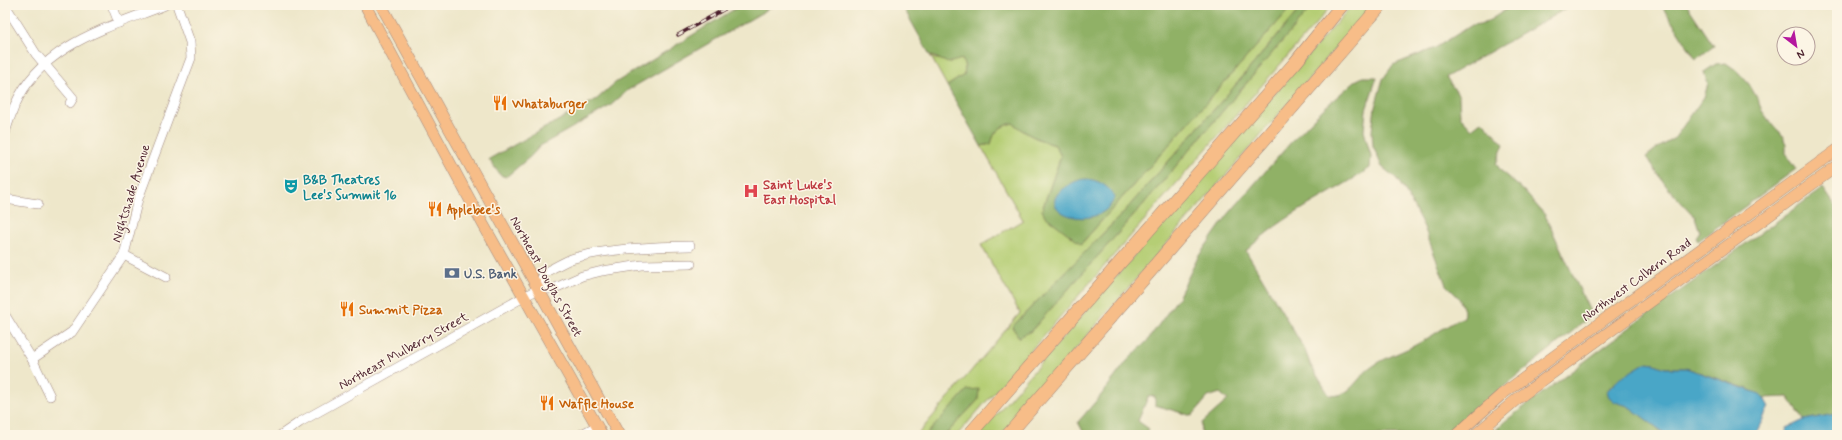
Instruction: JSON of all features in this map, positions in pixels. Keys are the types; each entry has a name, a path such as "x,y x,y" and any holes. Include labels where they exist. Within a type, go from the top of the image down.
{"highway":[{"path":"969,435 1295,62 1342,5"},
{"path":"1008,435 1381,5"}],"main road":[{"path":"365,5 483,224 600,430"},
{"name":"Northeast Douglas Street","path":"381,5 619,435"},
{"name":"Northwest Colbern Road","path":"1456,435 1501,395 1837,150"},
{"name":"Northwest Colbern Road","path":"1475,435 1517,400 1837,166"}],"street":[{"path":"5,5 36,54 73,98 70,103"},
{"path":"112,5 119,23"},
{"path":"5,134 8,113 22,89 45,63 80,40 165,5"},
{"name":"Nightshade Avenue","path":"32,359 72,332 124,254 138,199 191,58 190,42 177,5"},
{"path":"5,199 38,204"},
{"path":"690,246 643,248 589,255 570,260 544,273 538,289 553,289 582,276 602,271 642,265 691,264"},
{"path":"124,254 166,277"},
{"name":"Northeast Mulberry Street","path":"280,435 300,422 538,289"},
{"path":"5,315 32,359 50,396"},
{"path":"580,435 600,430"}],"green space":[{"path":"741,5 775,5 628,90 610,106 540,146 531,156 506,177 500,175 489,159 597,99 615,83"},
{"path":"902,5 1293,5 1081,244 1045,216 1042,210 1061,156 1055,145 1032,136 1013,123 998,130 991,144 981,146 947,86 964,75 965,67 962,59 948,63 930,55"},
{"path":"1293,5 1303,5 1233,88 1123,213 1012,327 1019,337 1031,331 1129,221 1313,5 1332,5 957,435 945,435 978,400 967,391 926,435 917,435 1020,313 981,245 1023,220 981,146 991,144 998,130 1013,123 1032,136 1055,145 1061,156 1042,210 1081,244"},
{"path":"1303,5 1313,5 1129,221 1031,331 1019,337 1012,327 1123,213 1233,88"},
{"path":"1352,5 1373,5 1001,435 978,435"},
{"path":"1513,5 1572,5 1446,77 1459,96 1460,116 1472,129 1482,121 1504,144 1496,164 1503,173 1523,190 1545,215 1591,314 1584,322 1485,402 1451,435 1201,435 1202,423 1228,400 1220,393 1208,397 1192,416 1155,405 1155,396 1148,397 1138,421 1149,429 1145,435 1085,435 1078,422 1127,361 1147,341 1178,298 1198,257 1227,216 1293,140 1322,110 1355,81 1363,77 1377,77 1366,110 1364,131 1371,156 1370,168 1275,226 1246,251 1305,350 1310,364 1329,395 1342,394 1352,387 1364,373 1375,365 1414,346 1464,317 1465,313 1459,298 1446,285 1424,227 1405,191 1396,178 1382,167 1373,146 1372,131 1375,107 1383,79 1393,65 1435,48 1472,25 1490,20"},
{"path":"1661,5 1687,5 1714,46 1696,59"},
{"path":"930,55 935,59 962,59 965,67 964,75 947,86"},
{"path":"1726,63 1736,70 1749,84 1762,111 1773,126 1781,133 1786,144 1786,154 1796,169 1698,241 1696,238 1700,232 1695,217 1667,187 1646,157 1656,149 1674,139 1704,97 1708,84 1704,72 1716,64"},
{"path":"1823,188 1837,208 1837,414 1804,420 1788,397 1764,398 1748,389 1686,368 1665,368 1655,364 1645,363 1612,385 1607,391 1613,400 1626,405 1637,412 1653,424 1664,435 1491,435 1504,422 1637,322"},
{"path":"979,389 978,400 945,435 926,435 967,390"}],"water":[{"path":"1085,179 1094,180 1102,184 1115,197 1107,209 1096,215 1084,218 1071,216 1061,212 1056,205 1055,198 1068,185"},
{"path":"1645,363 1655,364 1665,368 1686,368 1760,394 1769,407 1755,435 1667,435 1628,406 1615,402 1609,397 1607,391 1620,378"},
{"path":"1837,414 1837,435 1785,435 1787,428 1804,420"}],"railway":[{"path":"678,35 732,5"}],"place":[{"name":"Whataburger","path":"500,103"},
{"name":"B&B Theatres Lee's Summit 16","path":"291,186"},
{"name":"Saint Luke's East Hospital","path":"751,191"},
{"name":"Applebee's","path":"435,209"},
{"name":"U.S. Bank","path":"452,273"},
{"name":"Summit Pizza","path":"347,309"},
{"name":"Waffle House","path":"547,403"}]}
